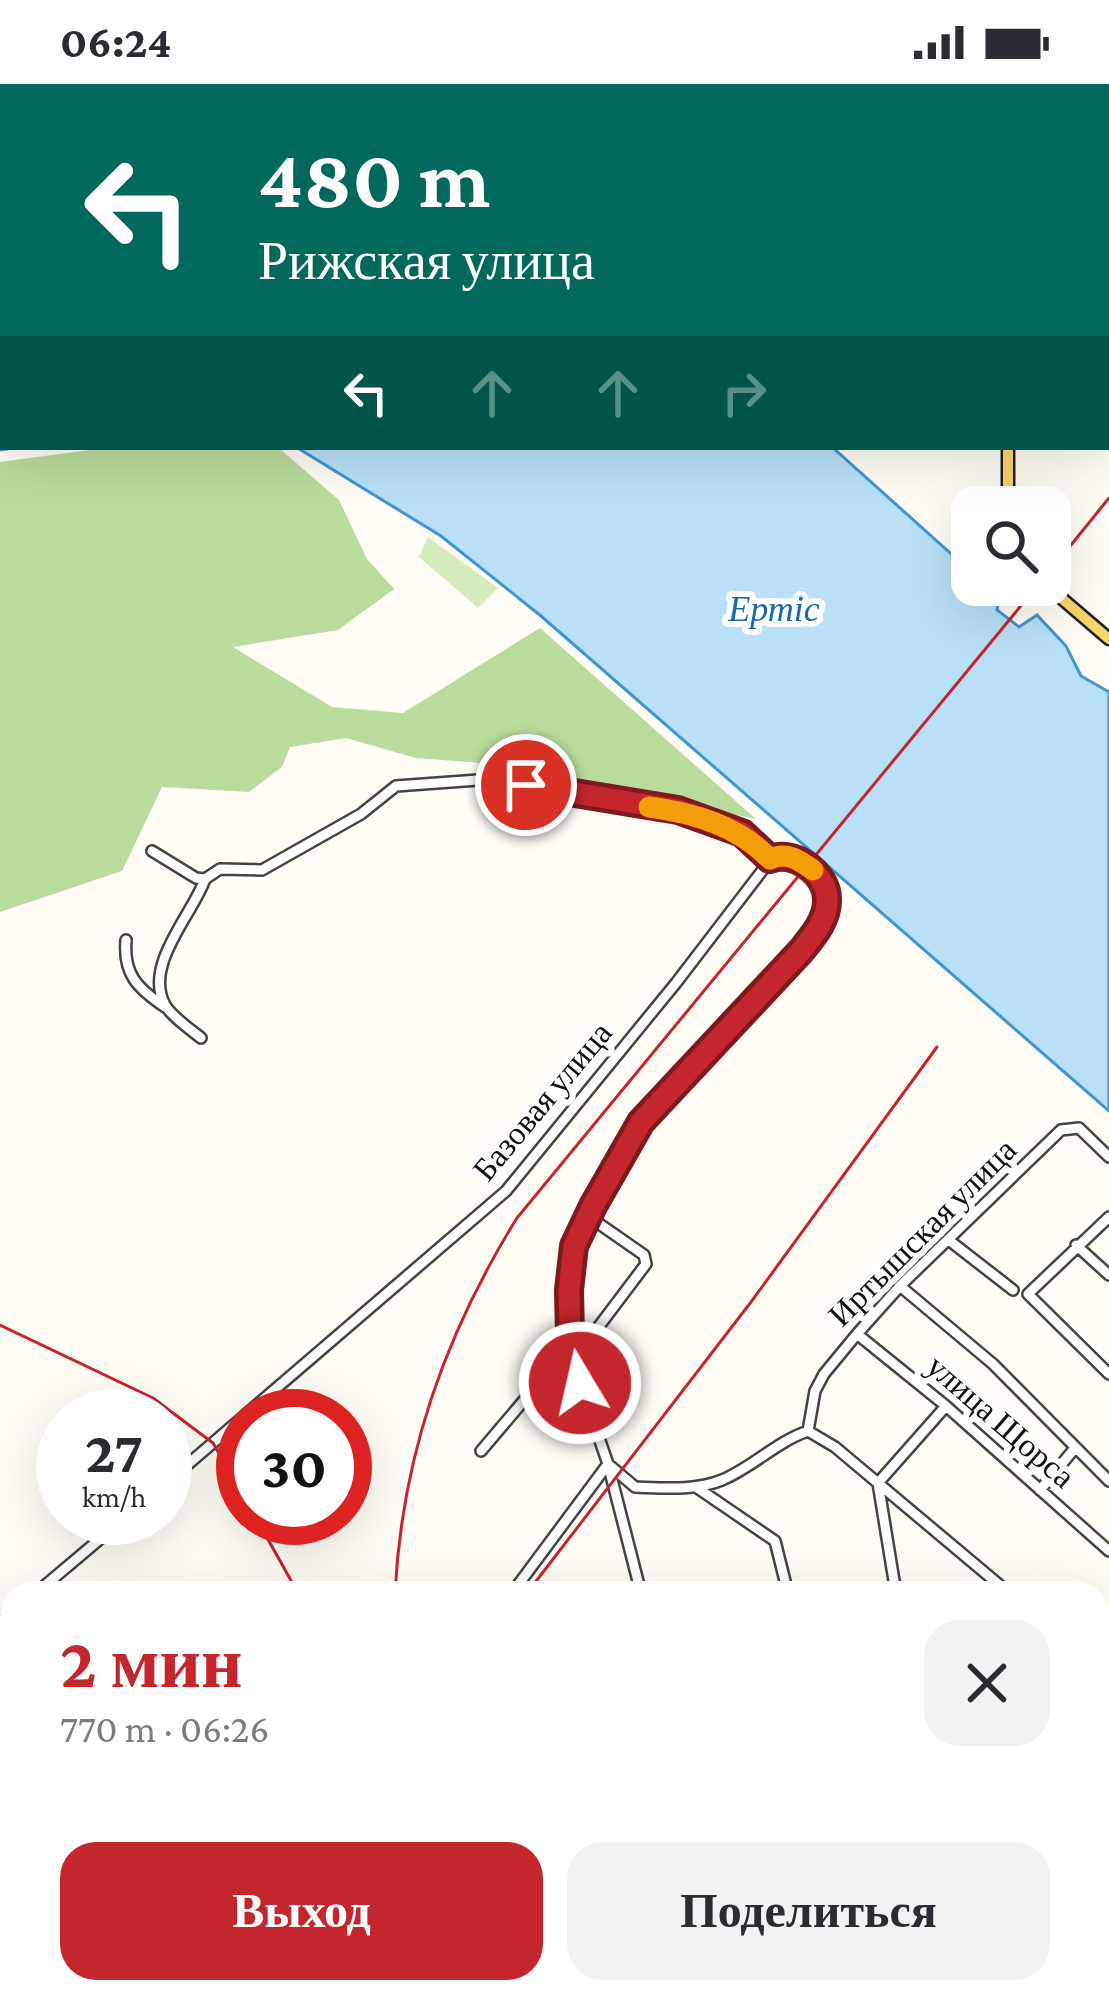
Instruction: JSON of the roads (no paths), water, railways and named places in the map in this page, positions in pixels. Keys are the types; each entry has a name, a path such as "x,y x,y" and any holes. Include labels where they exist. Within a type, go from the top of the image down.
{"main road":[{"path":"1008,450 1008,486"},
{"path":"1070,606 1109,639"}],"street":[{"path":"165,1007 162,969 206,878 220,869 262,870 362,814 396,786 492,779 678,810 742,833 770,859 779,855 801,862 826,889 828,901 817,930 641,1122 574,1246 569,1290 574,1358 638,1581"},
{"path":"152,851 196,878 206,878"},
{"name":"Базовая улица","path":"275,1389 506,1191 676,983 770,859"},
{"path":"125,940 124,966 134,982 201,1038"},
{"name":"Иртышская улица","path":"808,1431 815,1391 856,1334 1060,1130 1079,1128 1109,1157"},
{"path":"482,1451 537,1385 574,1358 646,1264 644,1255 588,1216"},
{"path":"1109,1216 1028,1294 1109,1375"},
{"path":"950,1241 1013,1290"},
{"path":"1076,1245 1109,1275"},
{"path":"900,1286 993,1364 1107,1474"},
{"name":"улица Щорса","path":"856,1334 946,1406 1109,1551"},
{"path":"878,1483 946,1406"},
{"path":"608,1464 634,1487 696,1487 725,1479 791,1436 808,1431 995,1581"},
{"name":"Базовая улица","path":"192,1461 216,1440"},
{"path":"1040,1490 1075,1448"},
{"path":"521,1581 608,1464"},
{"path":"878,1483 894,1581"},
{"path":"696,1487 776,1541 785,1581"},
{"path":"50,1581 93,1545"}],"water":[{"name":"Ертіс","path":"301,450 835,450 951,554 951,606 998,606 1019,627 1037,615 1066,646 1081,676 1109,692 1109,1111 541,616 441,536"}],"railway":[{"path":"1071,545 1109,498"},
{"path":"396,1581 407,1493 432,1398 469,1306 517,1218 1021,606"},
{"path":"536,1581 751,1302 937,1047"},
{"path":"0,1325 153,1398 216,1448"},
{"path":"271,1545 291,1581"}]}
